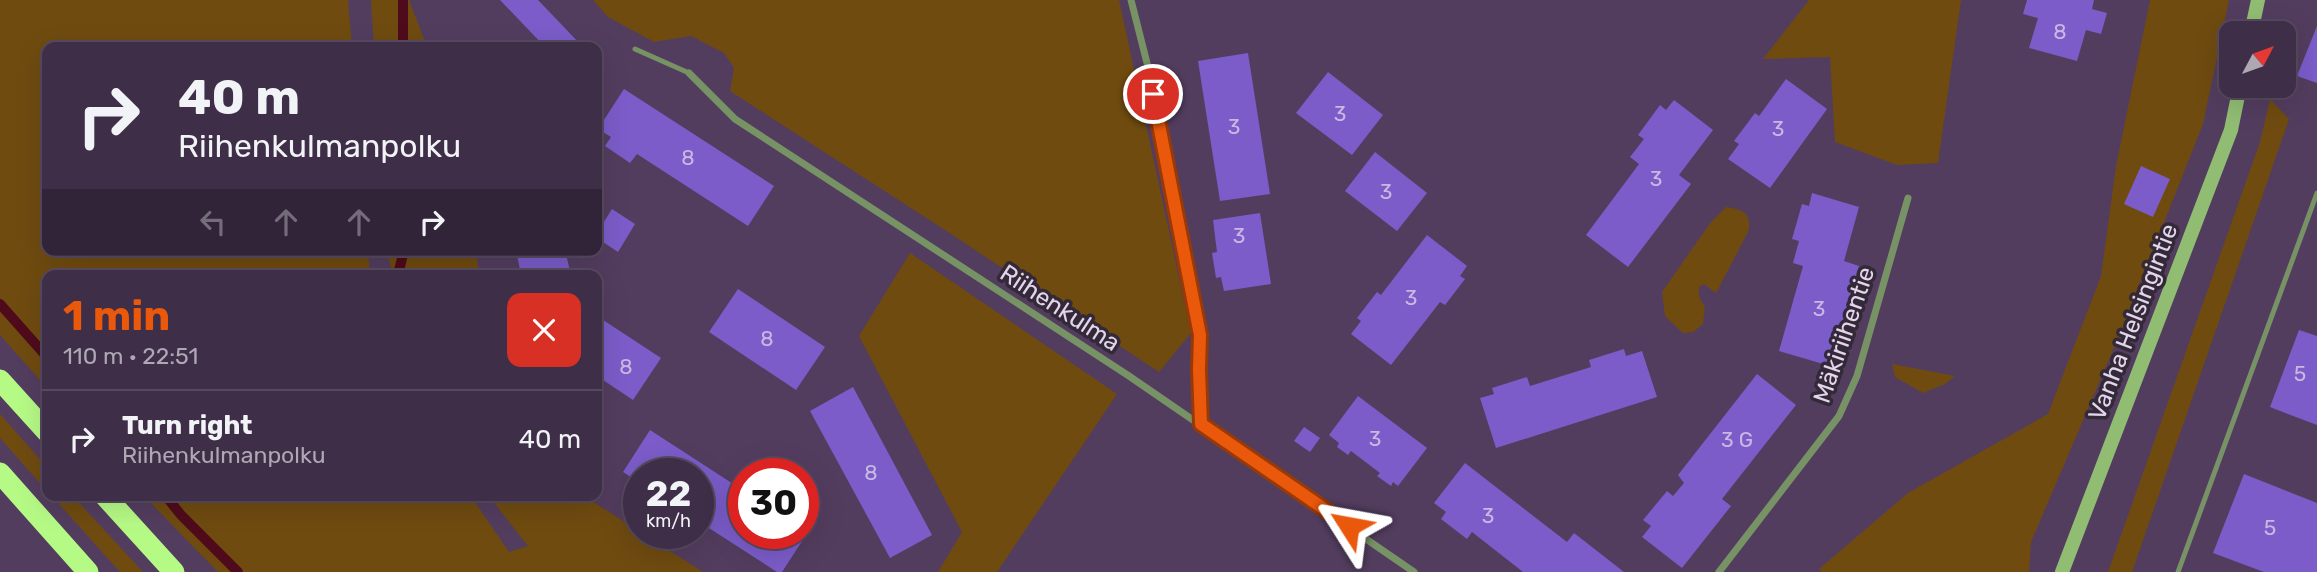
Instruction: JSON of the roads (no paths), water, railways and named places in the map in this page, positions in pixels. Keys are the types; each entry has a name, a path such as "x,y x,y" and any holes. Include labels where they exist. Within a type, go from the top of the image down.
{"highway":[{"path":"0,380 42,426"},
{"path":"0,473 88,572"},
{"path":"109,501 174,572"}],"main road":[{"path":"2254,21 2258,0"},
{"name":"Vanha Helsingintie","path":"2062,572 2231,130 2238,98"}],"street":[{"path":"1131,0 1148,67 1200,335 1201,424"},
{"name":"Riihenkulma","path":"689,72 735,119 1201,424 1414,572"},
{"name":"Mäkiriihentie","path":"1719,572 1839,416 1857,376 1908,198"}],"lane":[{"path":"635,49 689,72"},
{"path":"2178,572 2317,193"}],"waterway":[{"path":"403,0 403,42"},
{"path":"399,270 403,256"},
{"path":"0,304 42,351"},
{"path":"170,501 238,572"}]}
